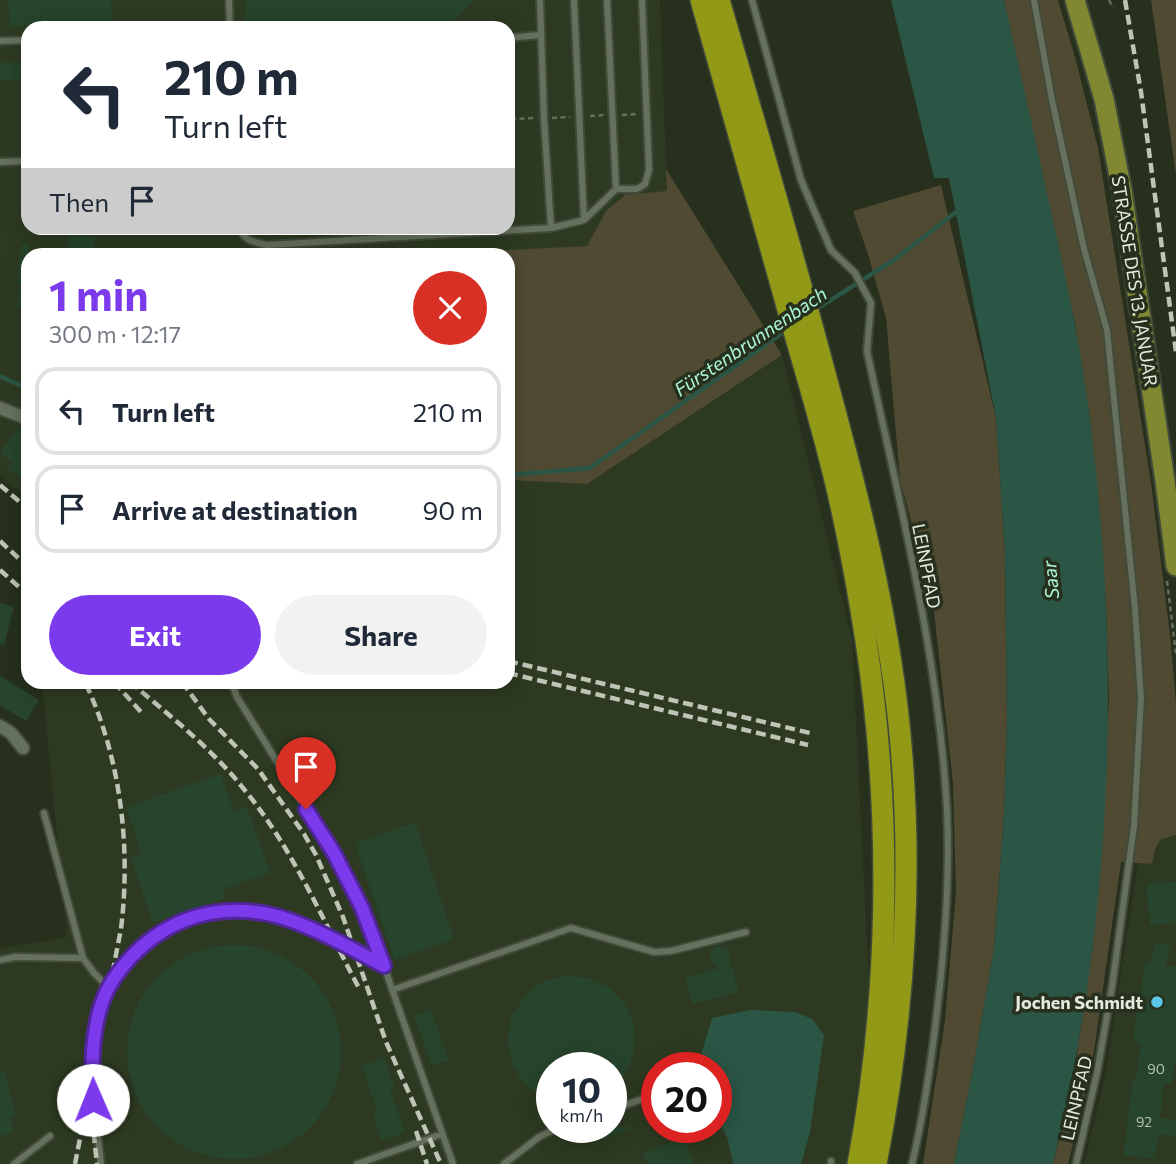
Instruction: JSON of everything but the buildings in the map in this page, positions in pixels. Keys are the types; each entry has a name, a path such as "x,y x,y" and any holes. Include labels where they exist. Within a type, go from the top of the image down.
{"highway":[{"path":"699,0 717,25 806,337 849,466 875,574 888,643 899,722 904,791 905,903 901,980 889,1087 876,1164"},
{"path":"717,25 721,0"},
{"path":"806,337 841,505 866,644 881,796 884,905 881,978 875,1058 858,1164"}],"main road":[{"name":"STRASSE DES 13. JANUAR","path":"1076,0 1104,99 1122,191 1176,566"}],"street":[{"path":"0,408 21,416"},
{"path":"0,726 11,733 23,748"}],"lane":[{"path":"229,0 230,21"},
{"path":"540,0 551,228"},
{"path":"574,0 584,220"},
{"path":"607,0 616,189"},
{"path":"515,229 551,228 584,220 616,189 637,189 645,184 649,170 642,0"},
{"name":"LEINPFAD","path":"752,0 801,180 831,250 855,273 871,303 867,351 936,693 947,809 947,905 927,1086 912,1164"},
{"name":"LEINPFAD","path":"1034,0 1084,249 1107,330 1135,609 1141,698 1134,826 1114,973 1097,1073 1076,1164"},
{"path":"515,37 540,35"},
{"path":"0,41 21,40"},
{"path":"0,162 21,161"},
{"path":"242,235 248,240 267,245 393,235"},
{"path":"234,689 334,853 362,908 453,1164"},
{"path":"44,813 83,958 108,988"},
{"path":"101,1164 93,1100 92,1051 96,1025 108,988 122,967 159,933 179,922 208,914 247,911 293,922 384,966"},
{"path":"392,990 570,928 654,952 671,951 746,932"},
{"path":"0,960 15,957 83,958"},
{"path":"357,1164 442,1134"},
{"path":"14,1164 50,1136"},
{"path":"504,1164 536,1139"}],"path":[{"path":"1109,0 1113,8"}],"shaded area":[{"path":"0,0 660,0 667,191 606,211 587,246 515,250 515,248 21,248 21,493 0,475"},
{"path":"1004,0 1058,0 1098,148 1151,483 1176,703 1176,835 1160,840 1152,864 1121,862 1091,1072 1068,1164 1053,1164 1076,1060 1093,944 1109,700 1106,604 1089,412 1075,323"},
{"path":"1151,0 1176,0 1176,175"},
{"path":"666,169 782,355 587,484 515,480 515,250 587,246 606,211 625,195 667,191"},
{"path":"941,185 996,418 1005,553 1007,720 1004,813 994,949 972,1074 954,1164 923,1164 945,1020 956,893 953,783 933,602 900,480 886,318 853,211"},
{"path":"782,355 852,639 870,1001 846,1164 0,1164 0,948 67,937 43,689 515,689 515,480 587,484"},
{"path":"1176,835 1176,1164 1084,1164 1106,1072 1138,863 1152,864 1160,840"}],"water":[{"name":"Saar","path":"891,0 1004,0 1070,298 1089,412 1106,601 1106,790 1089,978 1073,1072 1053,1164 954,1164 994,949 1004,813 1007,720 1005,553 996,418 949,178 934,178"},
{"path":"751,1010 795,1012 812,1019 824,1035 810,1132 801,1164 733,1164 729,1143 732,1143 732,1052 702,1052 712,1018"}],"waterway":[{"name":"Fürstenbrunnenbach","path":"815,310 894,260 960,209"},
{"name":"Fürstenbrunnenbach","path":"515,474 590,468 788,329"},
{"name":"Fürstenbrunnenbach","path":"0,376 21,386"}],"railway":[{"path":"1125,0 1141,92 1176,352"},
{"path":"0,485 21,503"},
{"path":"0,541 21,560"},
{"path":"0,570 21,589"},
{"path":"515,663 810,733"},
{"path":"515,675 808,745"},
{"path":"75,1164 121,929 125,866 115,772 88,689"},
{"path":"120,689 141,712"},
{"path":"138,689 217,759 261,811 292,860 360,990"},
{"path":"187,689 209,719 258,769 316,855 343,917 386,1042 441,1164"},
{"path":"93,1103 97,1164"},
{"path":"416,1131 427,1164"}],"place":[{"name":"Jochen Schmidt","path":"1157,1002"}],"route":[{"path":"93,1100 92,1051 96,1025 108,988 122,967 142,947 179,922 226,911 271,915 293,922 384,966 362,908 334,853 306,809"}]}
